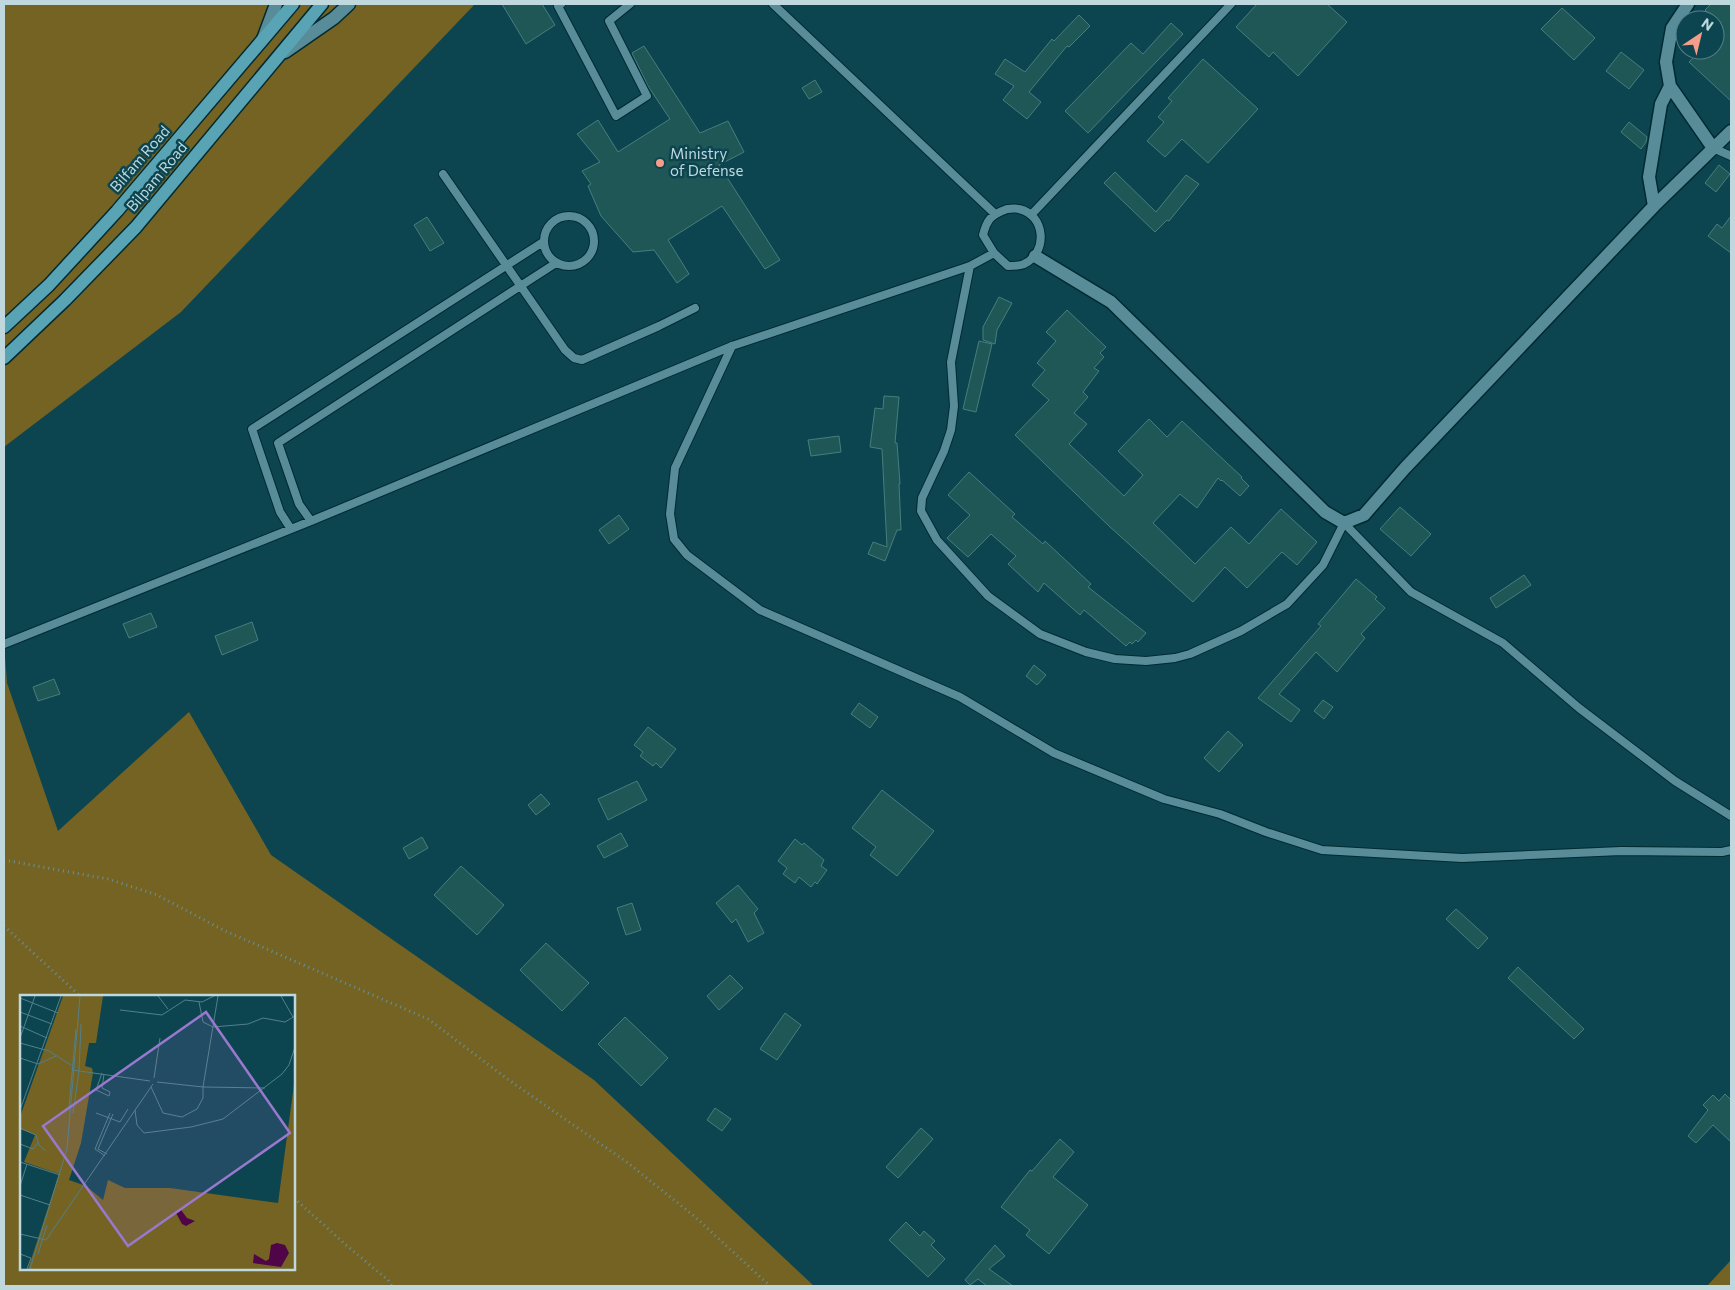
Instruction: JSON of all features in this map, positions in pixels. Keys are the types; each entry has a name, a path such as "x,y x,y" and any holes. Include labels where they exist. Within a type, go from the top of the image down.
{"main road":[{"name":"Bilfam Road","path":"4,327 49,285 111,217 293,4"},
{"name":"Bilpam Road","path":"4,358 65,300 136,227 322,4"}],"street":[{"path":"261,43 276,4"},
{"path":"278,56 334,18 349,4"},
{"path":"1688,4 1672,28 1666,62 1670,86 1713,148"},
{"path":"1654,206 1649,177 1661,104 1670,86"},
{"path":"1035,256 1111,302 1325,512 1344,523 1364,515 1412,461 1654,206 1731,131"}],"lane":[{"path":"561,4 558,6 616,116 647,96 609,21 630,4"},
{"path":"773,4 995,214"},
{"path":"1031,215 1231,4"},
{"path":"1713,148 1731,156"},
{"path":"444,174 520,287 565,350 574,358 582,360 659,326 694,308"},
{"path":"1006,209 1019,209 1031,215 1040,227 1041,242 1035,256 1023,265 1008,266 994,253 983,236 986,223 995,214 1006,209"},
{"path":"573,216 588,224 592,231 594,247 585,261 577,266 568,267 560,265 547,254 543,242 550,223 557,218 573,216"},
{"path":"291,529 280,512 252,429 543,242"},
{"path":"4,644 311,521 732,346 970,266 994,253"},
{"path":"311,521 299,504 278,443 556,262"},
{"path":"970,266 951,362 954,406 951,430 944,451 922,498 921,511 937,540 988,596 1040,634 1086,652 1115,659 1146,661 1190,654 1241,631 1288,604 1324,565 1344,523 1411,592 1503,643 1579,708 1675,781 1731,816"},
{"path":"732,346 675,468 670,514 674,539 687,556 760,610 960,697 1054,753 1164,799 1220,814 1266,832 1322,850 1462,858 1621,851 1722,852 1731,850"}],"path":[{"path":"4,860 108,879 156,894 225,930 428,1019 506,1078 628,1163 694,1216 770,1286"},
{"path":"4,926 79,995"},
{"path":"295,1199 388,1280 392,1286"}],"shaded area":[{"path":"4,4 475,4 181,312 4,447"},
{"path":"4,644 7,683 58,831 189,712 271,855 594,1080 814,1286 4,1286"},
{"path":"1731,1260 1731,1286 1707,1286"}],"building":[{"path":"502,4 542,4 555,25 526,44"},
{"path":"1257,4 1327,4 1347,22 1298,76 1273,52 1269,57 1236,27"},
{"path":"1711,4 1731,4 1731,101 1689,62 1691,60 1725,60 1725,10 1705,10"},
{"path":"1562,8 1595,38 1574,60 1541,29"},
{"path":"1079,15 1090,26 1069,47 1067,46 1029,92 1041,102 1027,119 1003,100 1014,86 995,74 1005,59 1025,72 1052,39 1054,41"},
{"path":"1171,23 1183,34 1088,133 1065,111 1131,43 1143,54"},
{"name":"Ministry of Defense","path":"644,46 700,133 728,121 744,152 719,165 780,260 765,269 722,206 668,240 689,274 677,283 654,250 633,252 601,216 588,186 591,184 582,171 600,162 577,134 598,120 618,152 670,119 648,86 632,53"},
{"path":"1621,52 1644,70 1629,89 1606,71"},
{"path":"1203,59 1258,109 1208,163 1182,139 1165,157 1147,141 1164,122 1158,117 1172,101 1168,98"},
{"path":"815,80 822,92 809,99 802,88"},
{"path":"1629,122 1647,137 1641,149 1621,132"},
{"path":"1719,165 1730,174 1716,192 1705,183"},
{"path":"1115,172 1156,212 1186,175 1199,184 1169,221 1167,220 1155,232 1104,183"},
{"path":"1731,216 1731,253 1708,236 1717,224 1722,228"},
{"path":"427,217 444,243 430,251 414,225"},
{"path":"999,297 1012,303 997,330 995,344 983,340 983,327"},
{"path":"1067,310 1106,347 1100,353 1104,357 1094,368 1099,371 1083,392 1088,397 1074,413 1087,424 1069,444 1124,496 1143,475 1118,451 1149,419 1167,437 1182,421 1242,477 1249,486 1240,496 1218,478 1197,508 1180,494 1153,523 1195,564 1231,527 1249,544 1281,509 1317,542 1297,565 1282,552 1247,588 1225,567 1193,602 1109,526 1015,435 1049,400 1032,385 1045,370 1037,363 1056,341 1046,332"},
{"path":"979,341 992,344 976,412 963,409"},
{"path":"884,396 899,397 895,443 897,443 900,484 901,530 897,530 885,561 868,554 873,542 887,547 882,449 870,447 875,408 883,409"},
{"path":"839,436 841,452 811,456 808,440"},
{"path":"969,472 1015,514 1012,517 1043,544 1045,541 1091,584 1088,587 1146,633 1138,642 1136,640 1132,644 1130,642 1126,646 1084,610 1080,615 1044,583 1038,592 1008,564 1016,556 991,534 968,557 947,538 970,515 948,495"},
{"path":"1400,507 1431,534 1411,556 1380,529"},
{"path":"619,515 629,529 609,544 599,530"},
{"path":"1524,575 1531,585 1496,608 1490,598"},
{"path":"1356,579 1377,597 1375,599 1385,608 1361,634 1365,638 1337,672 1316,652 1279,694 1300,710 1291,722 1258,698 1321,626 1318,624"},
{"path":"151,613 157,627 129,638 123,624"},
{"path":"252,622 258,640 222,655 215,636"},
{"path":"1034,665 1046,675 1037,685 1026,676"},
{"path":"54,679 60,694 38,701 33,687"},
{"path":"1323,700 1333,707 1324,719 1314,711"},
{"path":"859,703 878,717 870,728 851,714"},
{"path":"648,727 676,749 661,768 656,763 653,766 640,756 643,752 634,745"},
{"path":"1228,731 1243,745 1219,772 1204,758"},
{"path":"637,781 647,800 608,820 598,799"},
{"path":"882,790 934,831 897,876 870,855 876,847 852,828"},
{"path":"541,794 550,804 536,815 528,805"},
{"path":"621,833 628,846 604,858 597,846"},
{"path":"422,837 428,848 409,859 403,848"},
{"path":"795,839 802,845 804,843 824,860 821,866 827,870 817,884 815,882 811,887 799,877 795,883 783,874 787,868 778,861"},
{"path":"461,866 504,905 477,935 434,895"},
{"path":"738,885 758,909 754,913 764,933 748,942 736,919 732,923 716,903"},
{"path":"632,903 641,930 626,935 617,908"},
{"path":"1456,909 1488,938 1478,949 1446,919"},
{"path":"546,943 589,983 562,1011 520,970"},
{"path":"1518,967 1584,1029 1574,1039 1508,978"},
{"path":"730,975 743,988 719,1010 707,996"},
{"path":"785,1013 801,1025 777,1060 760,1049"},
{"path":"625,1017 668,1058 641,1086 598,1044"},
{"path":"1725,1094 1731,1100 1731,1142 1713,1125 1696,1143 1688,1136 1708,1110 1703,1105 1713,1095 1719,1101"},
{"path":"715,1108 731,1119 722,1131 707,1120"},
{"path":"921,1128 933,1139 898,1178 886,1167"},
{"path":"1060,1139 1074,1152 1053,1177 1088,1205 1049,1254 1026,1235 1030,1230 1001,1207 1030,1170 1032,1171"},
{"path":"906,1222 920,1236 924,1231 935,1241 931,1245 945,1259 928,1277 889,1240"},
{"path":"995,1245 1005,1256 989,1269 1013,1286 987,1286 978,1279 970,1285 965,1280"}],"place":[{"name":"Ministry of Defense","path":"660,163"}]}
